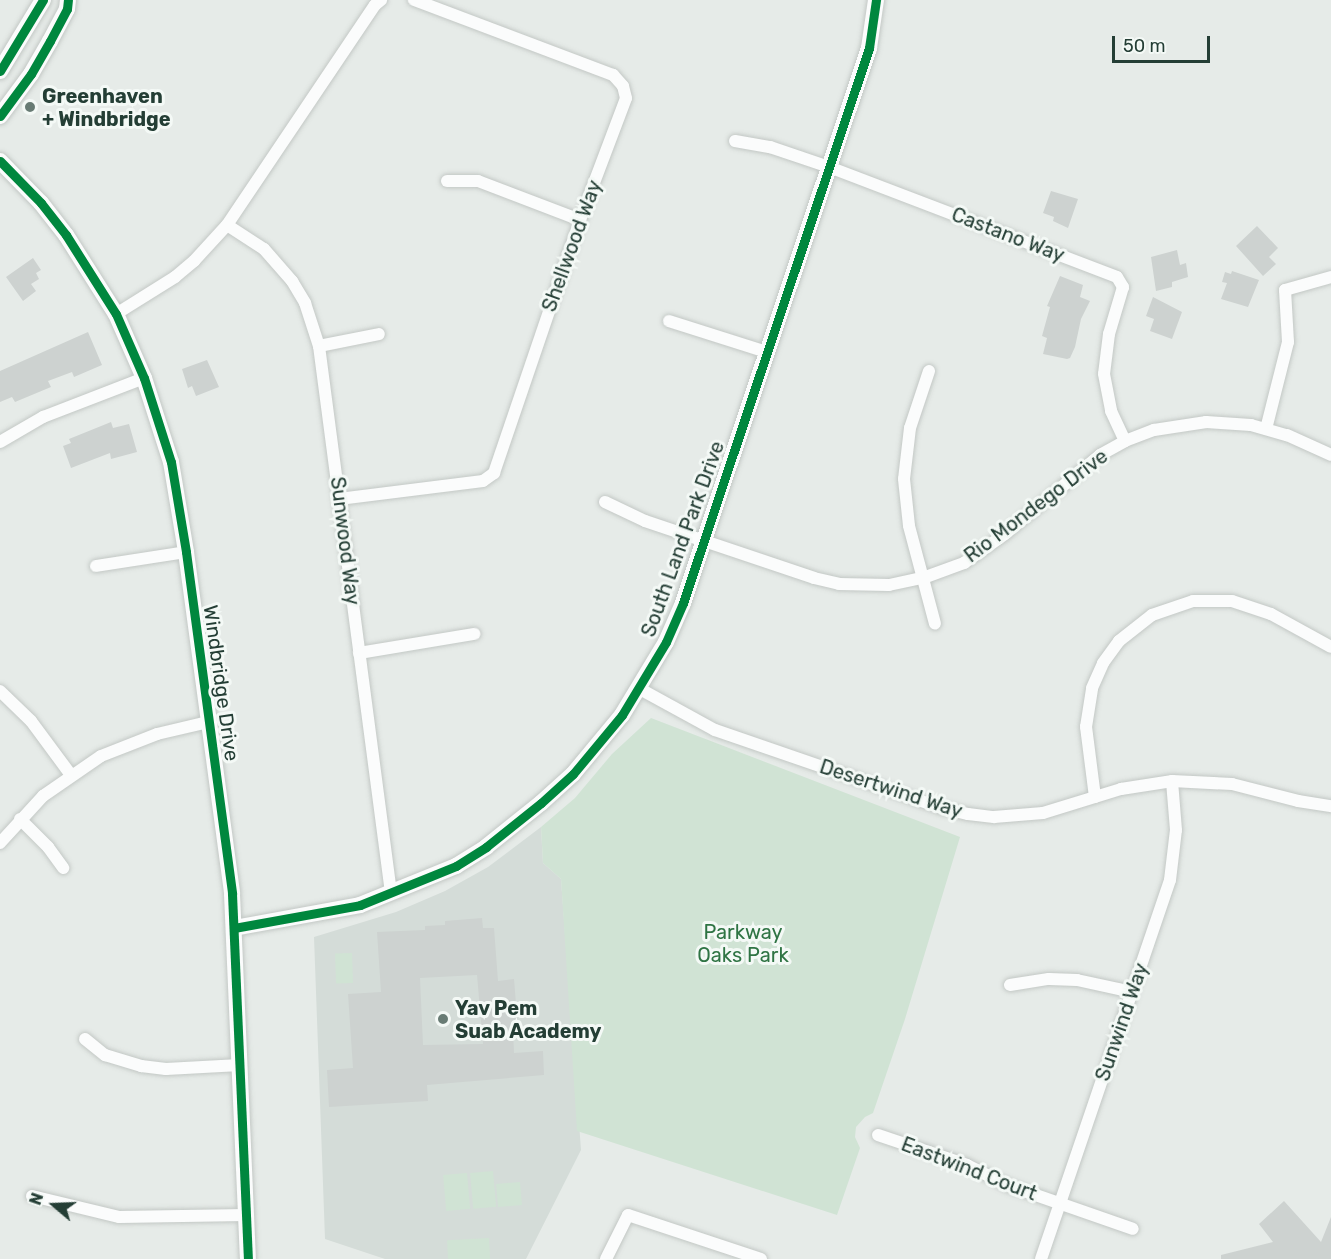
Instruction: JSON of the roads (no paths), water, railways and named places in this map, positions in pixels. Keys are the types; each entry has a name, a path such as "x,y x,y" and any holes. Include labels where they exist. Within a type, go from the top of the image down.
{"street":[{"path":"0,71 43,0"},
{"path":"0,116 31,74 68,9 68,0"},
{"path":"116,314 175,277 194,261 227,225 375,5 381,0"},
{"name":"Shellwood Way","path":"339,499 483,481 494,473 580,220 627,98 623,86 613,75 414,0"},
{"name":"South Land Park Drive","path":"234,928 341,910 391,893 456,866 486,847 542,803 596,749 640,689 670,632 704,542 869,48 876,0"},
{"name":"Castano Way","path":"735,141 770,147 829,167 1117,277 1123,287 1108,334 1104,374 1111,411 1125,441"},
{"name":"Windbridge Drive","path":"0,161 41,203 66,235 116,314 144,378 171,462 186,552 234,928 248,1259"},
{"path":"447,181 478,181 580,220"},
{"name":"Sunwood Way","path":"227,225 264,249 292,281 309,313 320,346 391,893"},
{"path":"1266,429 1288,342 1285,290 1331,277"},
{"path":"669,321 767,352"},
{"path":"320,346 379,334"},
{"path":"929,370 910,428 904,479 909,526 935,624"},
{"path":"0,442 43,417 144,378"},
{"name":"Rio Mondego Drive","path":"605,502 645,521 814,578 839,584 889,585 923,578 964,563 986,550 1081,468 1125,441 1154,430 1197,423 1232,423 1266,429 1331,454"},
{"path":"96,566 186,552"},
{"path":"1095,797 1086,736 1092,688 1111,652 1130,630 1146,619 1164,609 1193,601 1232,601 1271,614 1331,647"},
{"path":"359,653 474,634"},
{"name":"Desertwind Way","path":"640,689 715,730 942,808 968,814 1021,816 1069,807 1095,797 1144,784 1172,781 1232,784 1298,801 1331,806"},
{"path":"0,691 31,721 71,775"},
{"path":"0,843 20,819 71,775 126,745 157,734 208,722"},
{"name":"Sunwind Way","path":"1041,1259 1170,879 1175,855 1176,830 1172,781"},
{"path":"20,819 48,847 63,868"},
{"path":"1010,985 1049,979 1077,980 1132,992"},
{"path":"85,1039 105,1055 141,1066 166,1069 240,1065"},
{"name":"Eastwind Court","path":"878,1135 967,1165 1007,1185 1133,1229"},
{"path":"32,1196 83,1210 119,1216 246,1215"},
{"path":"606,1259 628,1215 761,1259"}],"place":[{"name":"Greenhaven + Windbridge","path":"30,107"},
{"name":"Yav Pem Suab Academy","path":"443,1019"}],"park label":[{"name":"Parkway Oaks Park","path":"743,944"}]}
